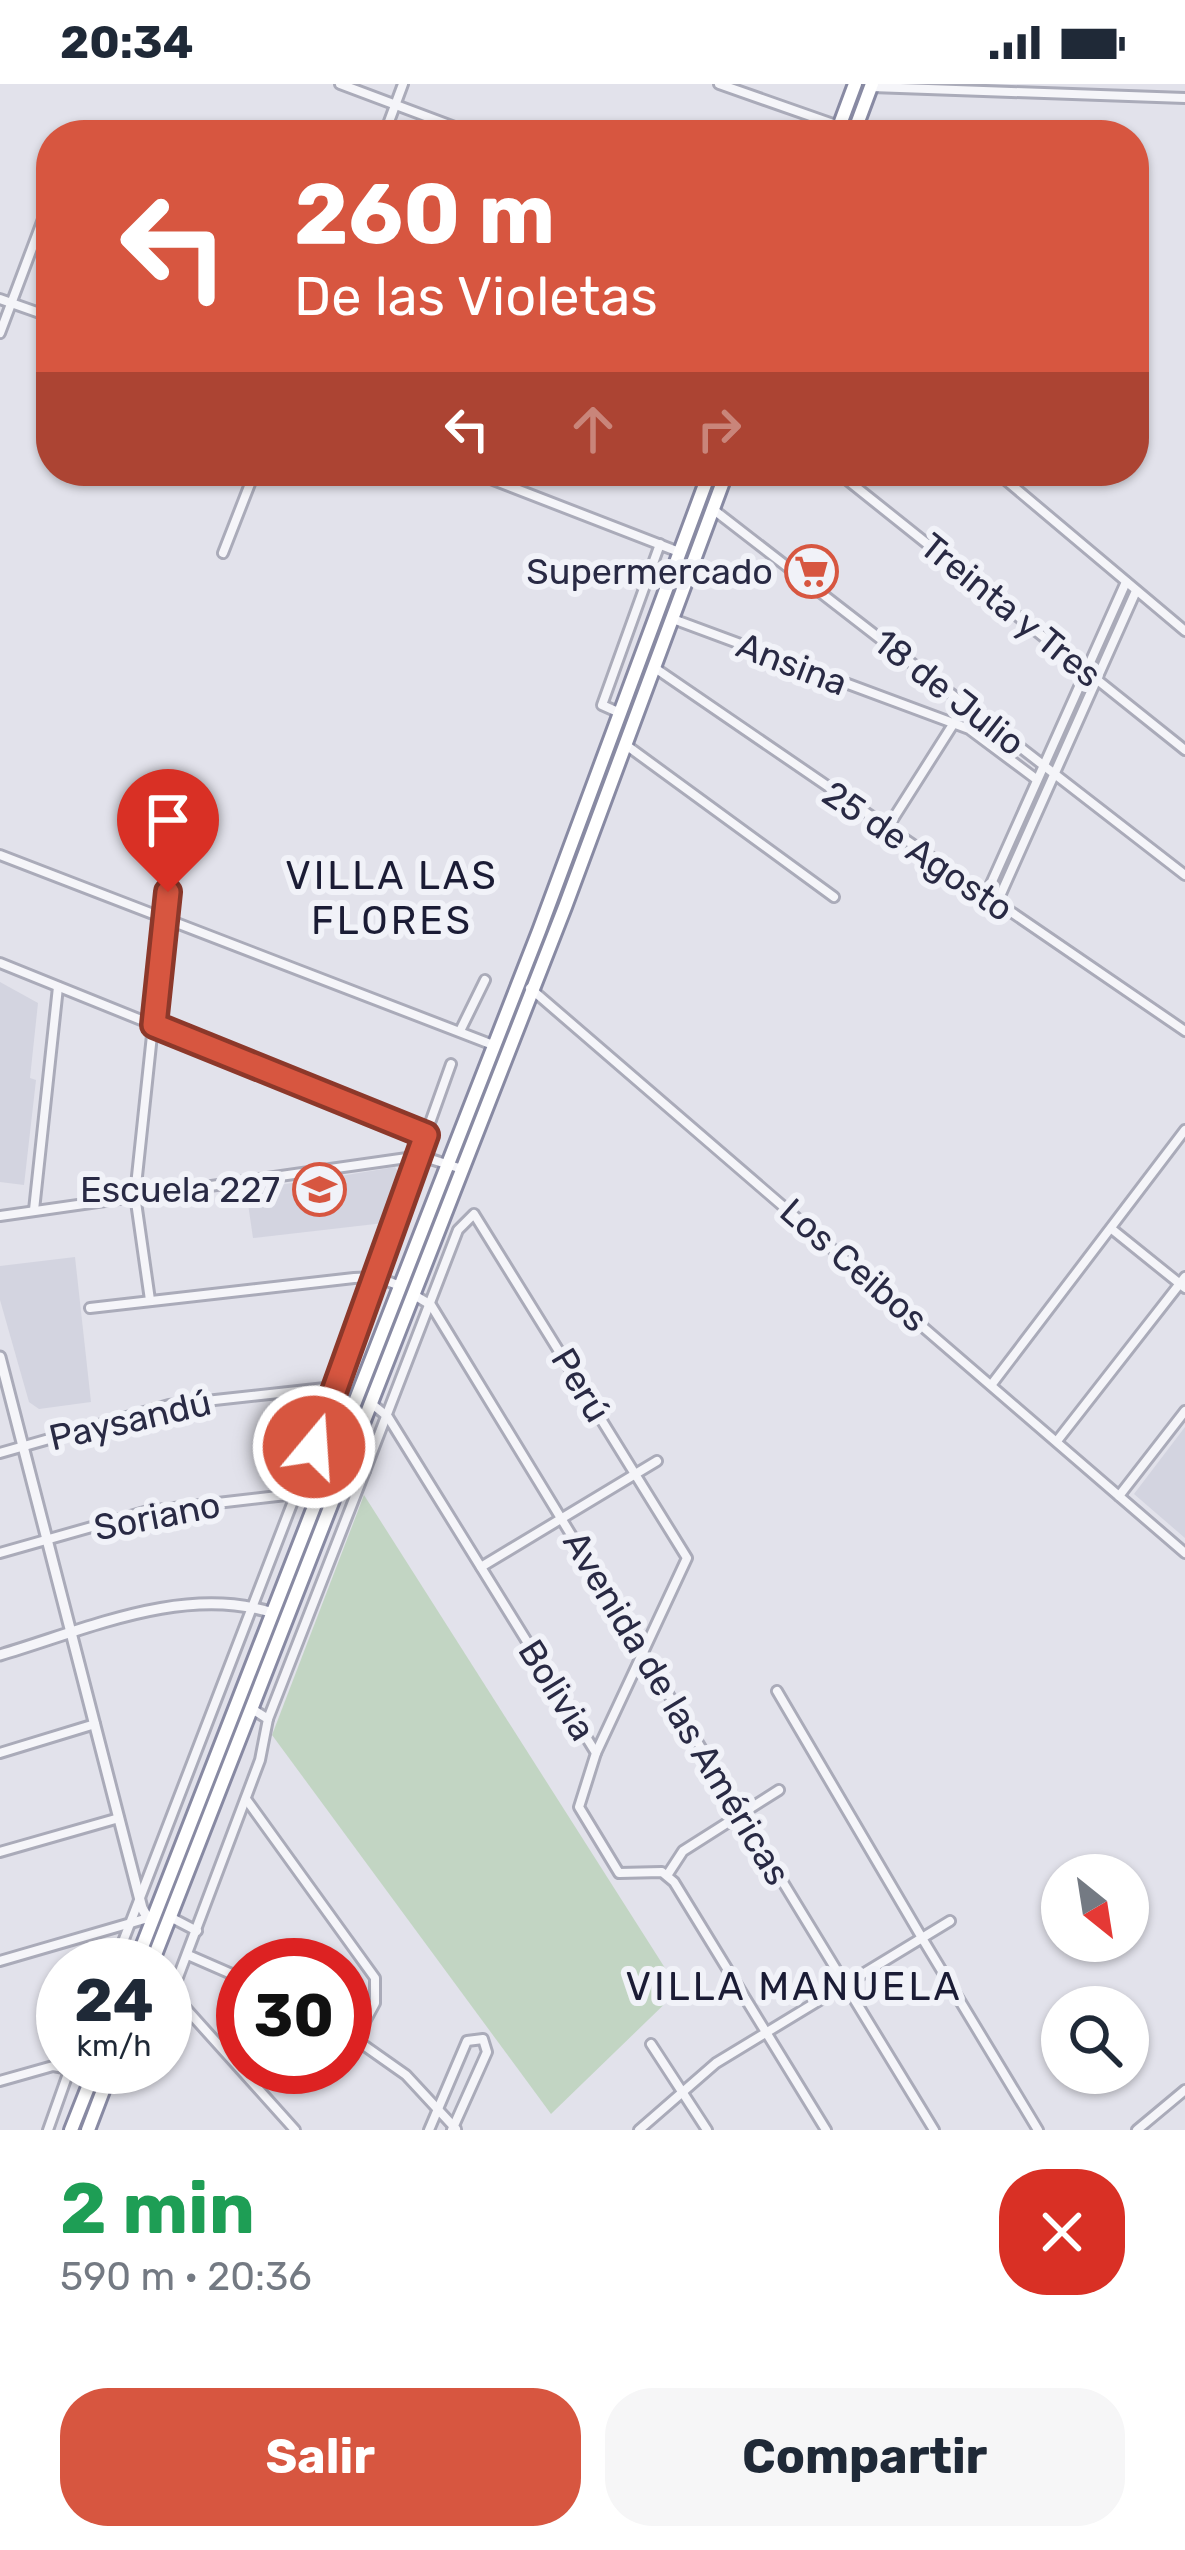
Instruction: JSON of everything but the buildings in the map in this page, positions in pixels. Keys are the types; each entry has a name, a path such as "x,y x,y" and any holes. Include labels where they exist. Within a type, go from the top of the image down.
{"highway":[{"path":"842,120 855,84"},
{"path":"859,120 871,86"},
{"path":"144,1938 518,983 704,486"},
{"path":"162,1938 532,989 721,486"},
{"path":"71,2130 85,2094"},
{"path":"88,2130 102,2094"}],"street":[{"path":"340,84 436,120"},
{"path":"390,120 403,84"},
{"path":"719,84 812,120"},
{"path":"1082,96 1086,84"},
{"path":"871,86 1185,98"},
{"path":"0,333 36,237"},
{"path":"0,299 36,312"},
{"path":"223,553 249,486"},
{"path":"509,486 679,552"},
{"name":"Treinta y Tres","path":"855,486 1185,750"},
{"path":"1013,486 1185,631"},
{"name":"18 de Julio","path":"713,509 1185,875"},
{"path":"620,713 602,705 660,544"},
{"path":"986,897 1126,582"},
{"path":"996,905 1136,591"},
{"name":"Ansina","path":"671,619 983,736 1036,779"},
{"name":"25 de Agosto","path":"654,668 1185,1031"},
{"path":"886,830 966,704"},
{"path":"625,744 834,898"},
{"path":"0,856 493,1045"},
{"path":"150,1300 135,1195 170,866"},
{"path":"0,963 426,1135"},
{"path":"460,1031 485,980"},
{"name":"Los Ceibos","path":"518,983 532,989 1185,1553"},
{"path":"34,1210 58,987"},
{"path":"125,1938 377,1276 451,1064"},
{"path":"992,1384 1185,1130"},
{"path":"0,1216 421,1156 462,1169"},
{"name":"Perú","path":"431,1305 458,1230 474,1214 687,1558 643,1654"},
{"path":"1057,1441 1183,1283 1112,1230"},
{"path":"90,1307 377,1276 400,1286"},
{"name":"Avenida de las Américas","path":"413,1294 431,1305 934,2130"},
{"path":"192,1944 246,1798 268,1719 431,1305"},
{"path":"0,1357 141,1902 149,1921 164,1932"},
{"name":"Paysandú","path":"0,1453 169,1405 334,1387"},
{"name":"Bolivia","path":"370,1403 388,1418 596,1753 579,1807 604,1851 619,1873 668,1874"},
{"path":"1119,1496 1185,1411"},
{"path":"481,1567 657,1461"},
{"path":"346,1466 365,1471"},
{"name":"Soriano","path":"0,1553 148,1511 295,1494 317,1499"},
{"path":"0,1655 170,1608 251,1605 273,1612"},
{"path":"596,1753 643,1654"},
{"path":"777,1691 1038,2130"},
{"path":"252,1709 268,1719"},
{"path":"0,1753 97,1723"},
{"path":"186,1780 204,1786"},
{"path":"778,1790 674,1858 668,1874 826,2130"},
{"path":"246,1798 346,1938"},
{"path":"0,1852 119,1818"},
{"path":"163,1841 180,1849"},
{"path":"170,1917 197,1931"},
{"path":"0,1961 131,1922 149,1921"},
{"path":"640,2130 716,2063 950,1921"},
{"path":"372,1974 372,2008"},
{"path":"192,2015 295,2130"},
{"path":"429,2130 467,2041 483,2038 487,2053 454,2129"},
{"path":"651,2044 707,2130"},
{"path":"372,2050 406,2074 454,2129"},
{"path":"0,2081 36,2071"},
{"path":"1137,2130 1185,2090"},
{"path":"48,2130 61,2094"}],"shaded area":[{"path":"0,982 38,1003 30,1078 36,1080 24,1185 0,1182"},
{"path":"395,1167 400,1175 384,1223 253,1238 246,1190 318,1179 331,1184 334,1177"},
{"path":"75,1257 91,1402 39,1409 29,1402 0,1300 0,1266"},
{"path":"1185,1427 1185,1538 1134,1494"}],"green space":[{"path":"711,486 716,486 538,959"},
{"path":"364,1495 679,1990 551,2114 272,1735"}],"place":[{"name":"Supermercado","path":"812,571"},
{"name":"Escuela 227","path":"319,1189"}],"district":[{"name":"VILLA LAS FLORES","path":"392,898"},
{"name":"VILLA MANUELA","path":"794,1987"}],"route":[{"path":"168,892 154,1025 406,1123 426,1135 314,1447"}]}
